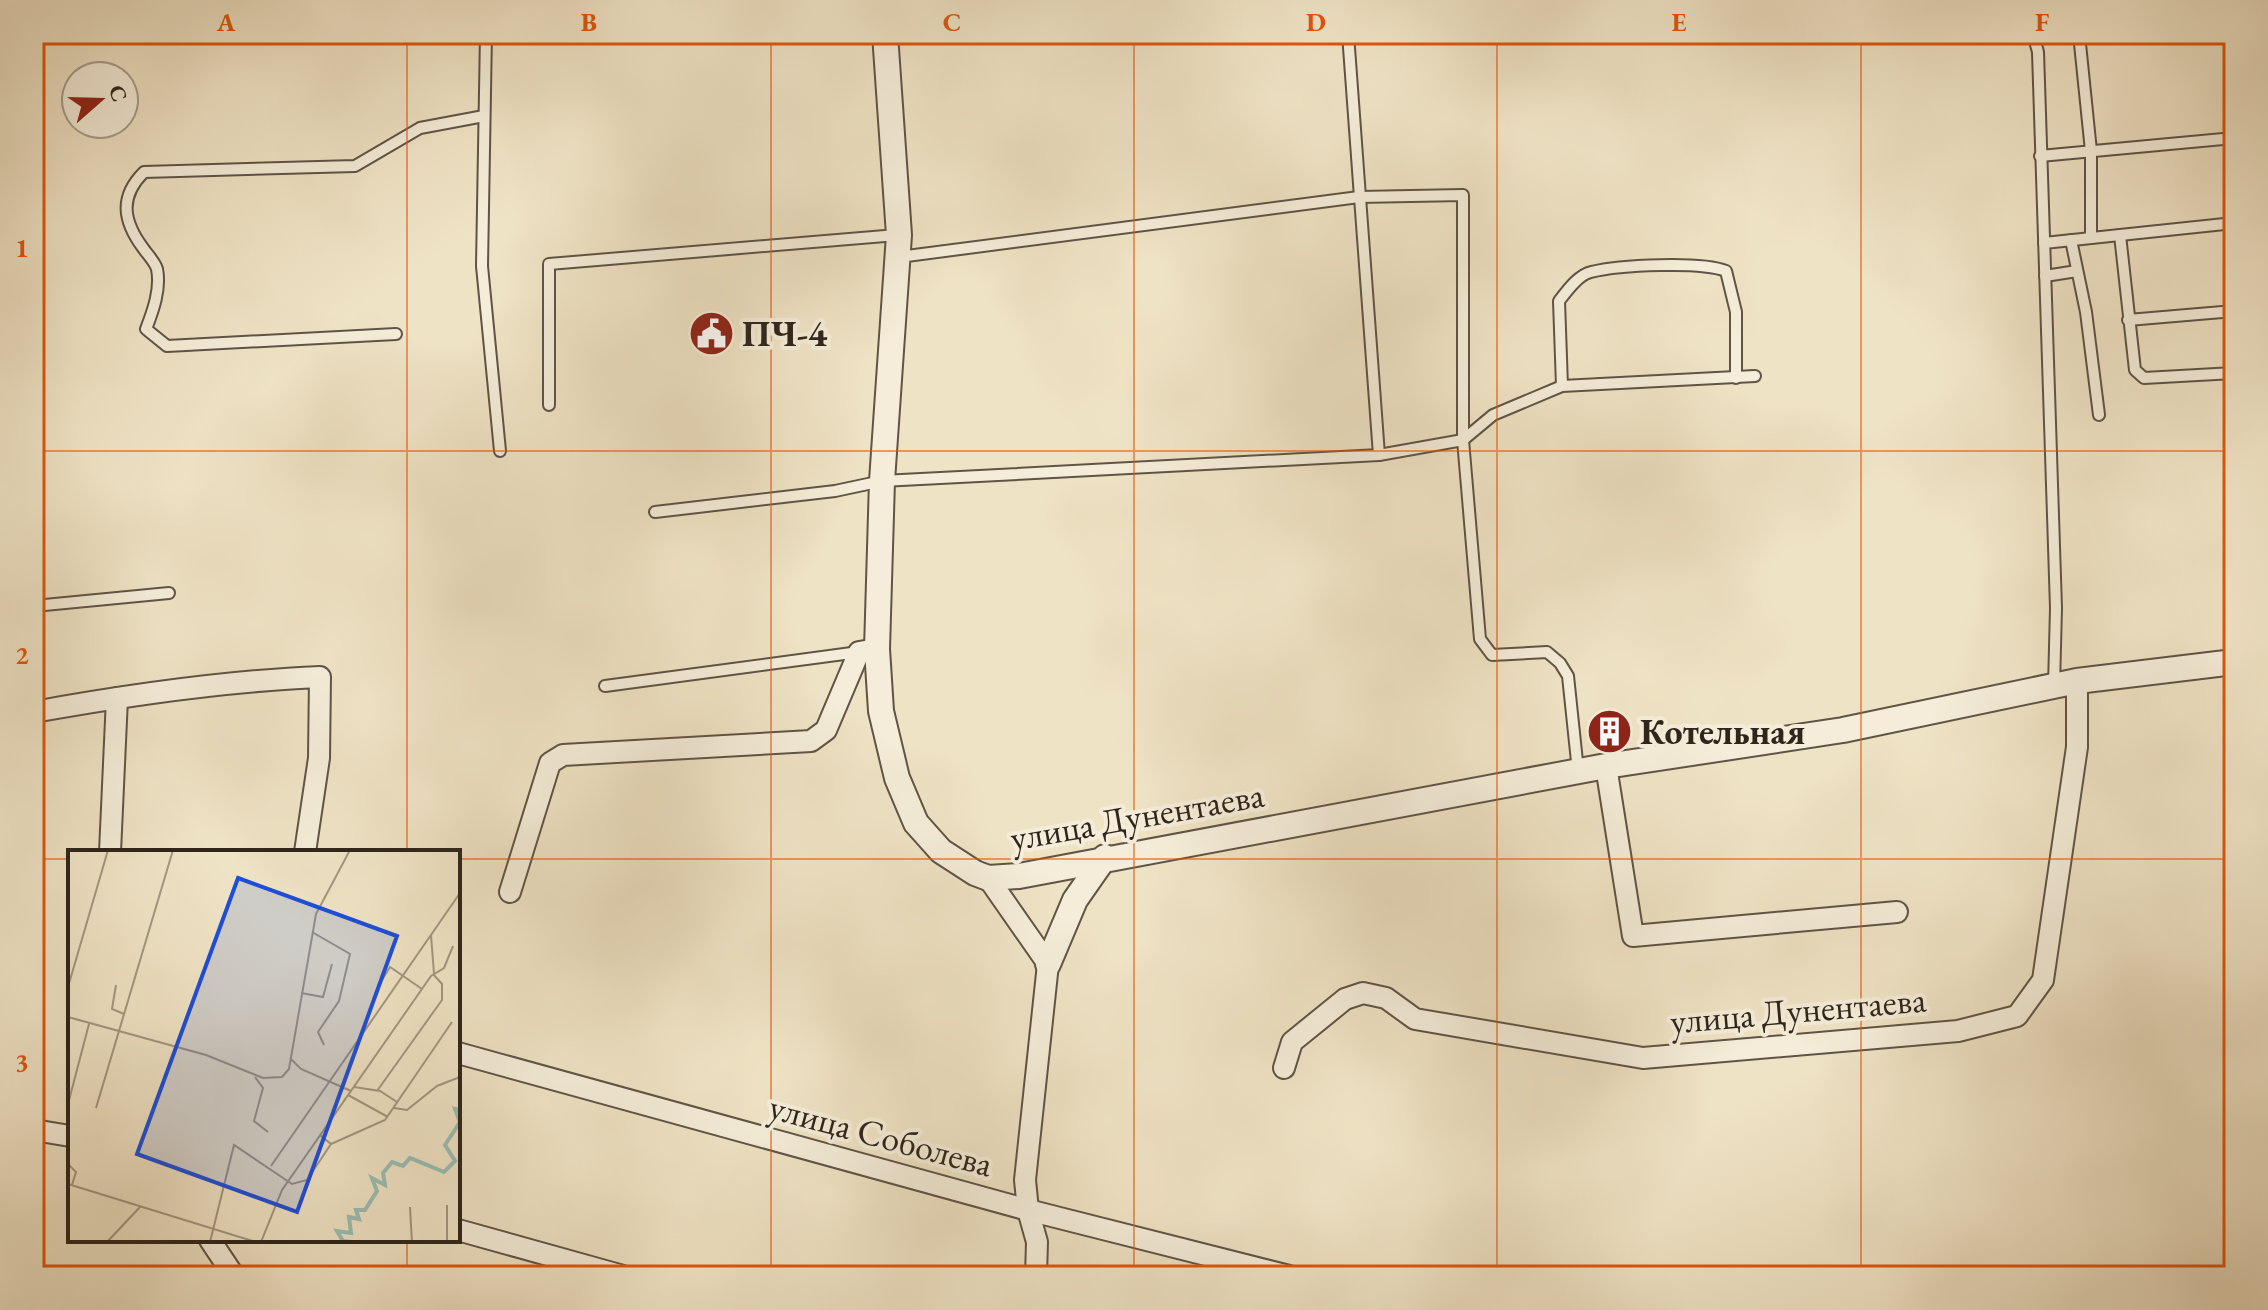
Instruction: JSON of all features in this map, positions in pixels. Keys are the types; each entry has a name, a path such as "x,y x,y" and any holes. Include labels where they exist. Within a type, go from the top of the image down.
{"street":[{"name":"улица Дунентаева","path":"885,34 898,246 868,650 897,778 916,823 941,851 988,878 1019,876 1105,857 1606,766 1843,730 2066,684 2234,662"},
{"path":"510,892 550,763 563,755 811,741 826,730 868,650"},
{"path":"34,712 264,679 320,677 319,758 305,850"},
{"name":"улица Дунентаева","path":"1284,1068 1292,1042 1335,1005 1363,993 1386,998 1415,1019 1643,1058 1958,1031 2017,1016 2043,980 2077,747 2066,684"},
{"path":"110,850 117,698"},
{"path":"1606,766 1633,936 1897,912"},
{"path":"1036,1276 1037,1242 1028,1210 1025,1180 1048,964 1075,900 1105,857"},
{"path":"988,878 1048,964"},
{"name":"улица Соболева","path":"460,1054 1028,1210 1289,1276"},
{"path":"34,1130 68,1136"},
{"path":"460,1231 620,1276"},
{"path":"211,1242 234,1276"}],"lane":[{"path":"486,34 482,266 500,451"},
{"path":"1348,34 1379,455"},
{"path":"2033,34 2038,52 2056,608 2066,684"},
{"path":"2079,34 2091,151 2091,238"},
{"path":"396,334 167,346 146,329 156,300 157,267 130,230 126,207 131,185 144,172 355,166 420,128 484,116"},
{"path":"2040,156 2234,138"},
{"path":"549,405 549,264 898,246 1359,197 1463,195 1463,440 1480,639 1492,655 1547,652 1560,663 1568,676 1578,771"},
{"path":"2044,243 2234,223"},
{"path":"2120,235 2135,370 2144,378 2234,373"},
{"path":"2071,240 2099,415"},
{"path":"1562,386 1559,301 1571,285 1588,272 1661,266 1710,265 1726,271 1736,312 1736,378"},
{"path":"2045,276 2077,271"},
{"path":"2128,320 2234,311"},
{"path":"655,512 835,491 882,481 1379,455 1463,440 1493,415 1562,386 1755,376"},
{"path":"34,606 169,593"},
{"path":"605,686 868,650"}],"place":[{"name":"ПЧ-4","path":"711,333"},
{"name":"Котельная","path":"1609,731"}]}
